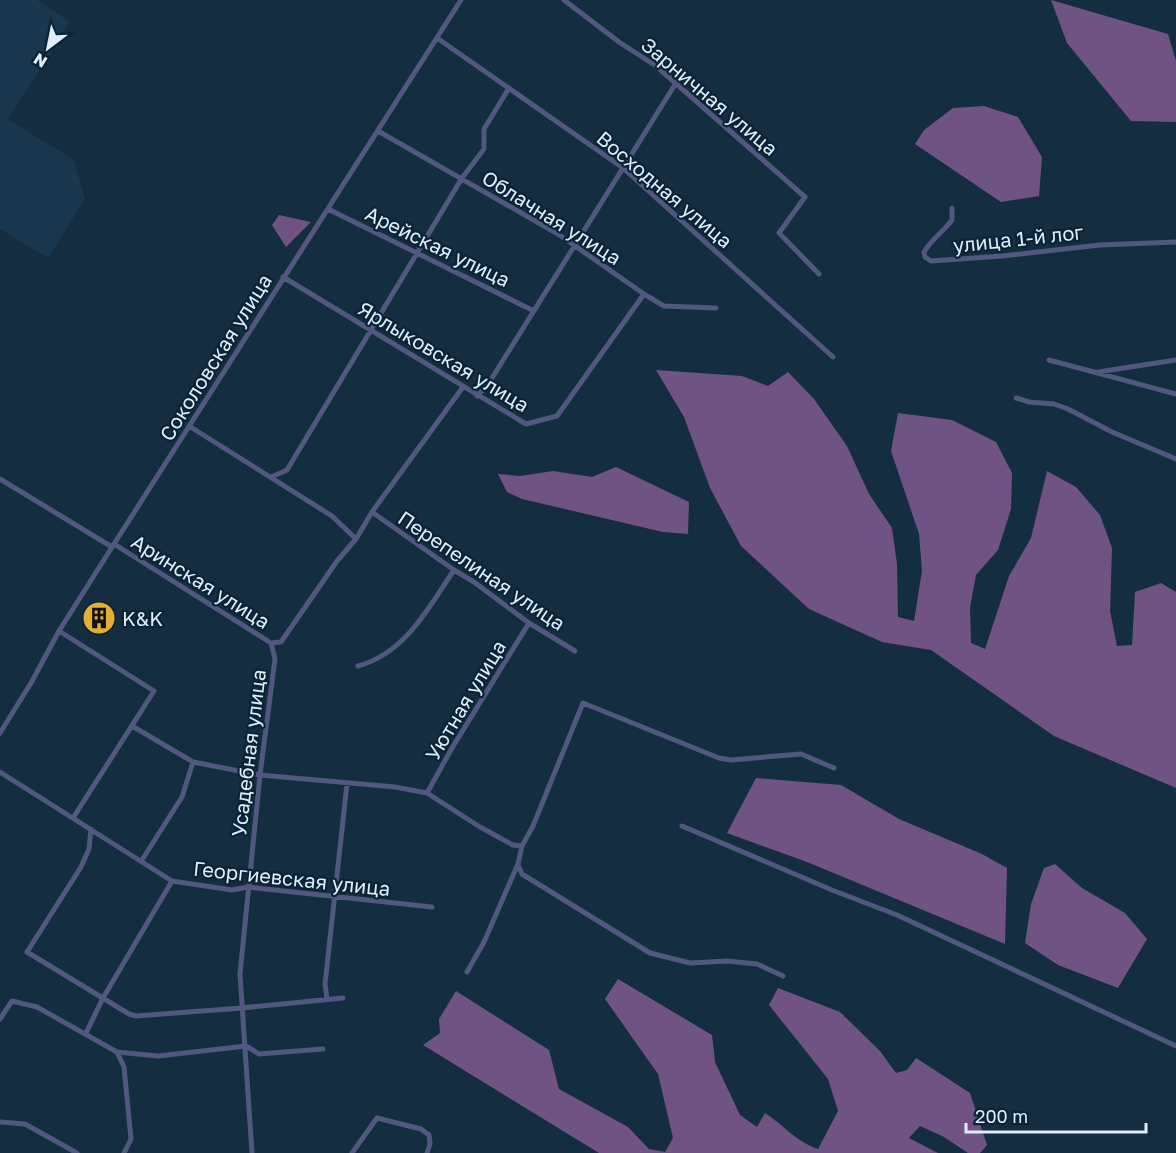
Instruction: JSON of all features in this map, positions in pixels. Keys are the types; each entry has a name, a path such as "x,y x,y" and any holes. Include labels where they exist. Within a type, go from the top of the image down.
{"street":[{"name":"Соколовская улица","path":"0,733 113,545 461,0"},
{"name":"Зарничная улица","path":"564,0 676,83 805,197 779,233 819,274"},
{"name":"Восходная улица","path":"436,38 623,168 833,357"},
{"path":"477,396 487,386 676,83"},
{"path":"271,477 287,470 462,178 484,149 484,129 509,87"},
{"name":"Облачная улица","path":"378,131 558,234 664,306 716,308"},
{"name":"улица 1-й лог","path":"952,208 952,220 945,230 932,239 924,252 925,257 931,261 1100,245 1176,242"},
{"name":"Арейская улица","path":"328,209 534,311"},
{"name":"Ярлыковская улица","path":"284,277 526,424 557,416 644,294"},
{"path":"1049,360 1176,394"},
{"path":"1092,373 1176,360"},
{"name":"Усадебная улица","path":"252,1153 240,974 260,775 275,659 272,643 281,642 463,387"},
{"path":"1016,398 1029,402 1054,404 1068,409 1112,432 1176,459"},
{"path":"189,426 332,516 356,539"},
{"name":"Аринская улица","path":"0,479 113,545 272,643"},
{"name":"Перепелиная улица","path":"372,513 474,582 529,623 575,651"},
{"path":"357,666 382,657 408,635 454,570"},
{"name":"Уютная улица","path":"427,793 529,623"},
{"path":"59,632 154,691 73,818"},
{"path":"467,972 484,942 518,864 522,846 533,826 583,703 719,758 731,760 801,754 834,768"},
{"path":"132,726 194,762 260,775 427,793 480,827 513,845 522,846"},
{"path":"142,860 182,797 194,762"},
{"name":"Георгиевская улица","path":"0,772 172,881 232,890 248,887 432,907"},
{"path":"327,999 325,984 347,784"},
{"path":"682,826 897,915 1176,1047"},
{"path":"91,829 88,849 81,867 27,952 129,1014 136,1016 343,998"},
{"path":"518,864 522,874 650,953 690,963 727,961 757,964 783,976"},
{"path":"86,1033 103,998 172,881"},
{"path":"0,1019 12,1001 37,1007 117,1052 158,1056 246,1046 259,1054 323,1049"},
{"path":"117,1052 124,1067 131,1139 124,1153"},
{"path":"352,1153 377,1118 421,1129 429,1135 428,1152"},
{"path":"0,1122 24,1124 77,1153"}],"shaded area":[{"path":"0,0 37,0 70,22 8,119 74,160 85,199 48,258 0,229"},
{"path":"1051,0 1168,34 1176,61 1176,122 1131,121 1067,43"},
{"path":"984,106 1018,117 1042,157 1039,196 1001,202 915,144 924,130 953,108"},
{"path":"279,215 311,222 286,247 272,225"},
{"path":"656,370 742,376 768,386 788,372 814,399 847,446 869,494 892,528 897,564 898,617 914,621 922,571 919,534 891,451 898,413 952,420 996,442 1012,473 1011,509 998,550 976,575 970,608 971,643 985,649 1009,576 1031,538 1047,471 1076,487 1100,515 1112,548 1110,611 1117,646 1132,645 1135,592 1161,583 1176,592 1176,788 1054,736 931,650 882,642 809,609 741,546 710,488 684,417"},
{"path":"616,467 689,502 688,534 663,532 522,499 507,492 498,474 520,476 553,471 592,477"},
{"path":"756,778 841,785 899,819 982,854 1007,868 1005,944 807,862 727,833"},
{"path":"1055,864 1082,888 1125,913 1147,939 1118,988 1058,965 1025,943 1031,904 1044,868"},
{"path":"618,979 712,1035 715,1062 740,1115 757,1127 765,1113 796,1138 818,1149 838,1111 828,1079 769,1005 778,988 840,1012 880,1051 896,1073 907,1070 916,1058 970,1093 987,1145 980,1153 968,1153 944,1137 920,1126 909,1138 938,1153 599,1153 423,1045 440,1033 439,1019 456,991 549,1050 559,1089 628,1127 649,1149 665,1152 673,1138 658,1074 605,999"}],"place":[{"name":"K&K","path":"99,618"}]}
